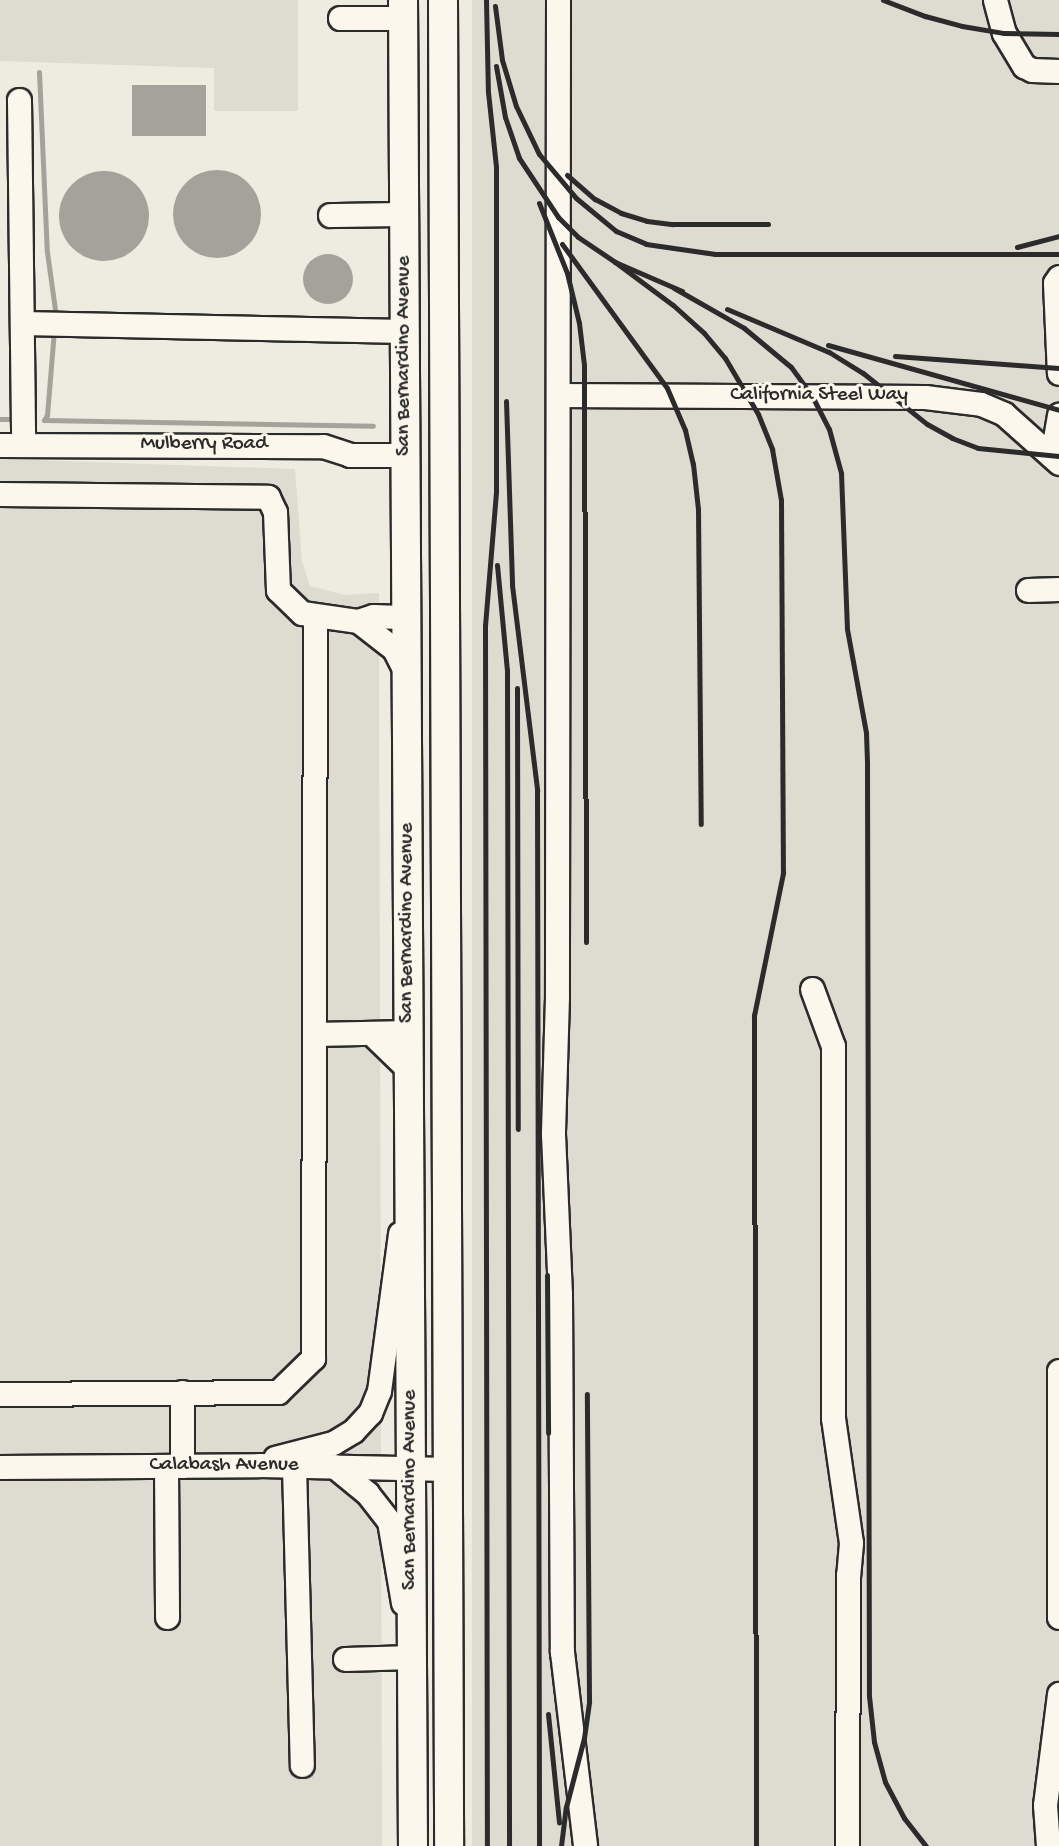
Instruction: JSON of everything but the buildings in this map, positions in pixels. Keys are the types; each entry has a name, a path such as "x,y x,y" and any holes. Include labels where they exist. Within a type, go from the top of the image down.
{"main road":[{"name":"San Bernardino Avenue","path":"443,0 450,1846"},
{"name":"San Bernardino Avenue","path":"403,9 413,1846"},
{"path":"407,617 427,635 430,654 431,794 445,869"},
{"path":"409,1032 432,1066 434,1206 447,1292"}],"street":[{"path":"558,0 557,984 553,1134 560,1294 562,1652 584,1846"},
{"path":"995,0 1004,33 1024,66 1032,70 1059,71"},
{"path":"340,18 403,9"},
{"path":"11,445 22,323 19,100"},
{"path":"330,215 405,214"},
{"path":"1059,277 1055,283 1059,373"},
{"path":"22,323 405,331"},
{"name":"California Steel Way","path":"558,395 925,397 981,404 1004,414 1056,460"},
{"path":"1056,460 1059,415"},
{"name":"Mulberry Road","path":"11,445 323,446 350,455 406,455"},
{"path":"0,494 268,497 275,512 278,590 302,613 315,617 358,621 373,616 407,617"},
{"path":"1028,590 1059,589"},
{"path":"0,1394 278,1392 313,1358 315,617"},
{"path":"358,621 394,649 407,674"},
{"path":"813,989 833,1046 833,1418 851,1542 848,1575 847,1846"},
{"path":"314,1034 373,1035 409,1032"},
{"path":"373,1035 409,1070"},
{"path":"259,1465 281,1455 333,1443 353,1431 370,1413 379,1391 410,1161"},
{"path":"1059,1371 1059,1617"},
{"path":"167,1617 174,1466 183,1392"},
{"name":"Calabash Avenue","path":"0,1467 259,1465 448,1469"},
{"path":"293,1466 302,1765"},
{"path":"334,1466 367,1493 389,1521 412,1657 345,1659"},
{"path":"1048,1846 1045,1805 1059,1694"}],"shaded area":[{"path":"0,0 298,0 298,111 214,111 214,68 0,61"},
{"path":"472,0 1059,0 1059,1846 472,1846"},
{"path":"132,85 206,85 206,136 132,136"},
{"path":"217,170 242,177 254,189 261,214 254,239 242,251 217,258 192,251 180,239 173,214 180,189 192,177"},
{"path":"104,171 121,174 136,184 146,199 149,216 146,233 136,248 121,258 104,261 87,258 72,248 62,233 59,216 62,199 72,184 87,174"},
{"path":"328,254 346,261 353,279 346,297 328,304 310,297 303,279 310,261"},
{"path":"0,459 295,469 302,561 310,586 345,595 379,593 382,1846 0,1846"}],"waterway":[{"path":"39,72 47,252 56,317"},
{"path":"44,420 47,415 54,330"},
{"path":"0,419 14,419"},
{"path":"44,420 373,426"}],"railway":[{"path":"486,0 488,92 496,167 496,492 485,627 487,1846"},
{"path":"883,0 962,26 1004,33 1059,34"},
{"path":"495,6 502,60 516,106 539,154 576,198 616,231 646,244 715,254 1059,254"},
{"path":"496,66 505,117 519,158 558,217 578,237 615,262 682,291"},
{"path":"567,175 595,199 621,213 647,221 673,224 768,224"},
{"path":"539,203 567,273 579,323 584,365 586,942"},
{"path":"1017,247 1059,236"},
{"path":"562,244 667,388 685,430 693,464 698,509 701,824"},
{"path":"615,262 673,305 704,333 725,358 758,414 772,449 781,500 783,873 754,1015 756,1846"},
{"path":"674,288 744,328 791,367 812,396 829,429 841,473 847,629 866,733 867,763 869,1696 874,1742 885,1782 904,1818 926,1846"},
{"path":"727,309 829,352 863,373 927,424 952,438 978,448 1059,456"},
{"path":"828,345 1059,410"},
{"path":"895,356 1059,368"},
{"path":"506,401 512,585 537,790 539,1846"},
{"path":"497,565 507,670 509,1846"},
{"path":"517,688 518,1129"},
{"path":"547,1275 548,1433"},
{"path":"561,1846 566,1807 584,1738 589,1701 587,1394"},
{"path":"548,1714 559,1822"}]}
